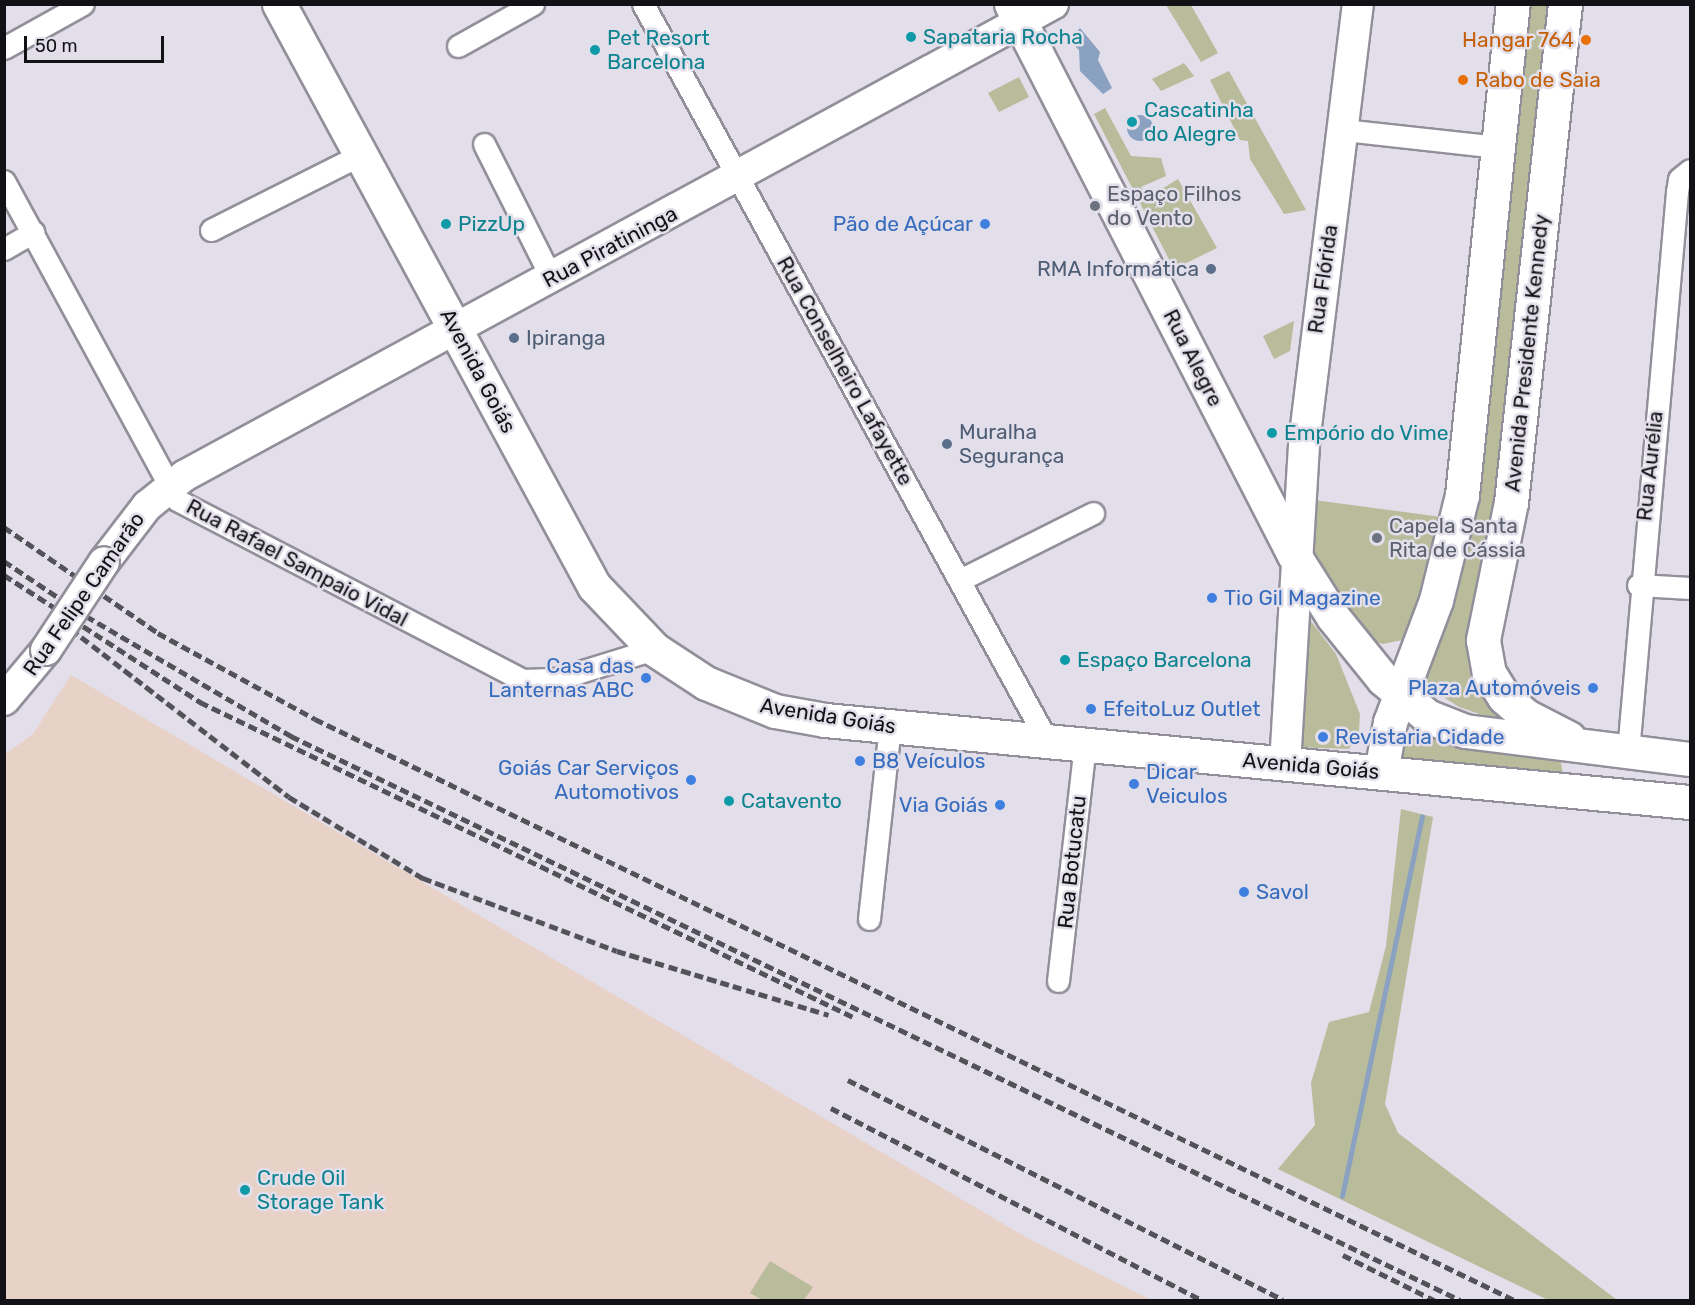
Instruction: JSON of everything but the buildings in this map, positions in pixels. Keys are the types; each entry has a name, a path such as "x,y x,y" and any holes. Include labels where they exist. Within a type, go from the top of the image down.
{"main road":[{"name":"Avenida Goiás","path":"279,4 594,586 654,649 706,684 756,705 890,727 1046,739 1285,765 1513,783 1690,802"},
{"path":"1381,772 1399,695 1436,600 1462,495 1513,4"},
{"name":"Avenida Presidente Kennedy","path":"1565,4 1511,502 1483,640 1489,673 1504,697 1551,730 1596,749"},
{"name":"Rua Alegre","path":"1016,13 1294,555 1332,617 1399,695"},
{"path":"1399,695 1428,716 1465,731 1690,759"},
{"path":"1513,783 1616,782 1625,773 1628,752"}],"street":[{"path":"4,48 83,4"},
{"path":"458,46 533,4"},
{"name":"Rua Conselheiro Lafayette","path":"643,4 1046,739"},
{"name":"Rua Piratininga","path":"167,489 455,328 739,179 1016,13 1053,4"},
{"name":"Rua Flórida","path":"1285,765 1294,555 1316,327 1344,130 1358,4"},
{"path":"1344,130 1499,147"},
{"path":"484,144 552,279"},
{"path":"211,230 360,155"},
{"name":"Rua Aurélia","path":"1628,752 1638,585 1685,175"},
{"name":"Rua Rafael Sampaio Vidal","path":"4,181 34,232 167,489 193,510 523,680 557,680 654,649"},
{"path":"4,249 34,232"},
{"name":"Rua Felipe Camarão","path":"4,700 46,650 104,562 147,506 167,489"},
{"path":"960,580 1093,513"},
{"path":"1638,585 1690,588"},
{"path":"869,919 890,727"},
{"name":"Rua Botucatu","path":"1058,981 1085,743"}],"shaded area":[{"path":"71,675 1029,1239 1151,1300 5,1300 4,755 33,734"}],"green space":[{"path":"1166,5 1191,5 1218,53 1201,62"},
{"path":"1522,5 1552,5 1498,498 1499,717 1494,719 1459,707 1423,684 1470,501"},
{"path":"1184,63 1194,76 1161,91 1152,79"},
{"path":"1229,71 1306,210 1284,214 1250,159 1248,141 1240,140 1210,80"},
{"path":"1019,77 1029,97 999,112 988,93"},
{"path":"1105,108 1131,156 1161,158 1166,176 1141,187 1147,198 1178,179 1217,248 1174,269 1094,114"},
{"path":"1294,321 1290,351 1274,359 1263,336"},
{"path":"1314,500 1449,518 1424,603 1402,640 1383,644 1363,638 1323,584 1308,541"},
{"path":"1310,620 1336,654 1360,714 1359,731 1349,749 1293,747 1294,699"},
{"path":"1403,732 1560,759 1563,773 1405,760 1398,747"},
{"path":"1401,809 1433,817 1385,1104 1398,1133 1617,1300 1548,1300 1278,1169 1315,1125 1311,1083 1329,1022 1369,1012 1386,946"},
{"path":"770,1261 813,1287 804,1300 762,1300 750,1293"}],"water":[{"path":"1080,28 1100,52 1098,60 1112,88 1103,94 1080,71 1079,50 1069,40"},
{"path":"1140,115 1149,119 1153,128 1149,137 1140,141 1131,137 1127,128 1131,119"}],"waterway":[{"path":"1342,1196 1422,816"}],"railway":[{"path":"4,527 158,633 315,719 1514,1300"},
{"path":"4,561 86,616 291,736 1460,1300"},
{"path":"4,575 200,702 855,1018"},
{"path":"71,629 289,797 423,878 617,951 829,1015"},
{"path":"848,1080 1283,1300"},
{"path":"831,1108 1202,1300"},
{"path":"1343,1255 1434,1300"}],"place":[{"name":"Sapataria Rocha","path":"911,37"},
{"name":"Hangar 764","path":"1586,40"},
{"name":"Pet Resort Barcelona","path":"595,50"},
{"name":"Rabo de Saia","path":"1463,80"},
{"name":"Cascatinha do Alegre","path":"1132,122"},
{"name":"Espaço Filhos do Vento","path":"1095,206"},
{"name":"PizzUp","path":"446,224"},
{"name":"Pão de Açúcar","path":"985,224"},
{"name":"RMA Informática","path":"1211,269"},
{"name":"Ipiranga","path":"514,338"},
{"name":"Empório do Vime","path":"1272,433"},
{"name":"Muralha Segurança","path":"947,444"},
{"name":"Capela Santa Rita de Cássia","path":"1377,538"},
{"name":"Tio Gil Magazine","path":"1212,598"},
{"name":"Espaço Barcelona","path":"1065,660"},
{"name":"Casa das Lanternas ABC","path":"646,678"},
{"name":"Plaza Automóveis","path":"1593,688"},
{"name":"EfeitoLuz Outlet","path":"1091,709"},
{"name":"Revistaria Cidade","path":"1323,737"},
{"name":"B8 Veículos","path":"860,761"},
{"name":"Goiás Car Serviços Automotivos","path":"691,780"},
{"name":"Dicar Veiculos","path":"1134,784"},
{"name":"Catavento","path":"729,801"},
{"name":"Via Goiás","path":"1000,805"},
{"name":"Savol","path":"1244,892"},
{"name":"Crude Oil Storage Tank","path":"245,1190"}]}
